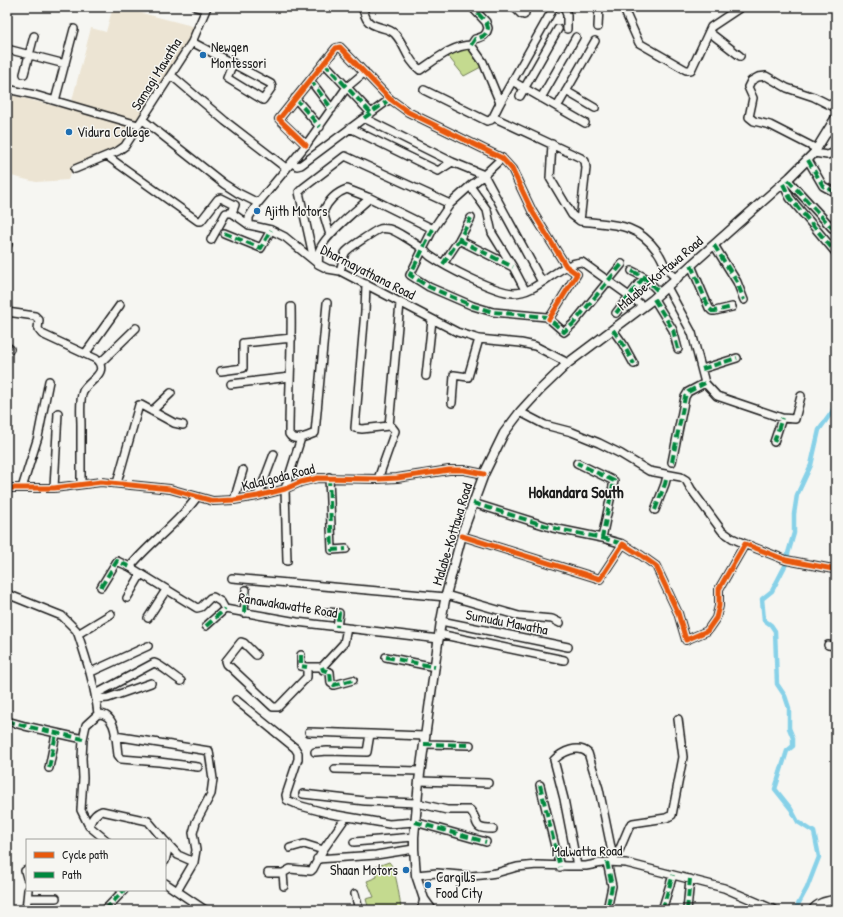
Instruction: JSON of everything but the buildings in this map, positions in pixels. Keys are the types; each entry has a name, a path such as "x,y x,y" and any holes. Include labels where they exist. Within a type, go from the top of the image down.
{"main road":[{"name":"Malabe-Kottawa Road","path":"432,910 424,899 416,875 414,837 420,771 441,621 462,536 473,503 484,474 504,433 520,412 540,390 568,363 657,296 785,182 813,154 836,117"}],"street":[{"path":"196,7 206,8"},
{"path":"362,7 368,22 373,26 388,29 394,33 413,64 420,70 447,53 466,45 471,45"},
{"path":"471,45 475,38 483,37 487,34 488,28 486,22 472,7"},
{"path":"514,7 524,15 524,7"},
{"path":"424,90 487,121 491,120 554,7"},
{"path":"564,7 567,15 567,29"},
{"path":"598,27 599,7"},
{"path":"623,7 639,43 686,70 691,70 711,27 741,7"},
{"name":"Samagi Mawatha","path":"75,169 118,152 125,146 192,42 206,8"},
{"path":"520,96 558,29"},
{"path":"56,97 74,30"},
{"path":"709,32 740,56"},
{"path":"24,74 34,36"},
{"path":"541,98 576,37"},
{"path":"557,107 595,41"},
{"path":"192,42 271,84 272,87 263,100 227,78 233,64"},
{"path":"471,45 483,62 500,103"},
{"path":"306,145 279,119 336,48 340,47 390,99 408,112 502,158 512,169 532,211 566,266 577,274 549,319"},
{"path":"7,49 65,64"},
{"path":"324,63 371,113"},
{"path":"249,225 249,217 258,203 320,127 347,88 365,72"},
{"path":"171,75 225,121 286,168"},
{"path":"836,108 814,97 787,88 766,76 758,76 751,81 748,88 753,98 749,117 754,121 770,125 813,154 827,156 836,152"},
{"path":"310,80 332,109"},
{"path":"512,81 585,123"},
{"path":"7,89 140,123 224,184 258,203"},
{"path":"566,92 595,108"},
{"path":"295,98 320,127"},
{"path":"292,163 297,166 302,165 390,99"},
{"path":"493,117 585,161 586,168 580,221"},
{"path":"364,118 452,162 484,175 542,282"},
{"path":"350,128 438,171 452,162"},
{"path":"552,144 550,178 572,215 580,221 624,226 632,229 641,235 657,251 667,269 676,279"},
{"path":"813,154 823,186 836,193"},
{"path":"107,156 198,221 201,221 218,199 221,198 235,205 232,213"},
{"path":"316,262 299,192 345,156 450,204"},
{"path":"502,158 450,204 433,229 410,275 429,287 473,306 493,312 547,317 564,332 574,324 622,264"},
{"path":"785,182 832,228"},
{"path":"785,182 790,198 836,253"},
{"path":"470,186 487,210 492,233 525,290"},
{"path":"330,235 323,212 327,202 342,190 347,189 370,198 433,229"},
{"path":"316,262 319,250 330,235 370,198"},
{"path":"211,240 226,213 232,213 249,225"},
{"path":"443,264 471,218"},
{"name":"Dharmayathana Road","path":"249,225 271,230 285,237 305,254 328,269 340,271 457,332 479,339 536,346 568,363"},
{"path":"340,271 346,252 351,247 380,229 391,230 423,249 428,255 443,264 497,290 514,293 525,290 542,282 566,266 575,262 582,262 644,306"},
{"path":"224,233 261,248 271,230"},
{"path":"459,240 513,267"},
{"path":"714,245 737,282 744,300"},
{"path":"691,265 709,308 714,311 732,307"},
{"path":"632,271 644,277 657,296 673,330 678,349"},
{"path":"616,313 644,277"},
{"path":"366,284 355,428 389,426 395,431 378,480"},
{"path":"667,287 692,332 705,383 717,396 782,418 795,419 801,396"},
{"path":"291,307 292,338 289,434 294,438 301,438 315,433 327,303"},
{"path":"389,426 400,303"},
{"path":"85,354 120,305"},
{"path":"7,312 35,316 40,320 38,329 42,334 96,359 100,363 101,369 98,374 83,391 81,406 81,484"},
{"path":"426,376 432,320"},
{"path":"100,363 136,328"},
{"path":"613,330 634,364"},
{"path":"221,371 243,368 243,343 292,338"},
{"path":"452,403 454,375 468,377 479,339"},
{"path":"702,369 737,358"},
{"path":"231,384 290,377"},
{"path":"22,488 38,437 49,381"},
{"path":"672,462 684,397 688,392 705,383"},
{"path":"152,411 171,393"},
{"path":"117,483 139,405 183,425"},
{"path":"520,412 545,426 572,432 599,443 649,471 667,476 681,477 686,480 691,489 722,530 732,538 786,560 833,569 836,568"},
{"path":"54,488 58,413"},
{"path":"774,442 782,418"},
{"path":"288,561 285,489 301,438"},
{"path":"258,496 274,454"},
{"path":"577,463 614,481 602,538"},
{"path":"234,500 243,470"},
{"name":"Kalalgoda Road","path":"7,488 54,488 101,482 117,483 170,489 213,501 234,500 258,496 318,478 329,477 378,480 449,470 464,470 484,474"},
{"path":"655,510 667,476"},
{"path":"329,477 332,550 346,549"},
{"path":"130,568 140,555 164,534 197,497"},
{"path":"473,503 553,528 623,544 642,556 656,566 678,613 686,640 707,631 716,618 719,606 719,590 745,544"},
{"path":"462,536 600,579 623,544"},
{"name":"Ranawakawatte Road","path":"101,587 117,561 197,608 201,607 210,598 213,598 221,602 225,609 244,613 297,622 361,630 439,637 564,660"},
{"path":"127,598 141,574"},
{"path":"232,578 446,596 519,616 552,619 560,622"},
{"path":"148,618 166,590"},
{"path":"244,613 246,590"},
{"path":"7,594 62,616 76,630 91,672 98,714"},
{"path":"206,626 225,609"},
{"path":"326,612 339,613 337,626"},
{"path":"78,634 111,614"},
{"name":"Sumudu Mawatha","path":"441,621 568,647"},
{"path":"322,667 344,643 347,628"},
{"path":"256,655 244,643 241,642 226,661 227,664 273,707 278,707 307,677 307,667"},
{"path":"91,672 148,646"},
{"path":"301,655 301,666 322,667 323,670 330,672 331,683 334,685 353,680"},
{"path":"386,657 435,666"},
{"path":"96,696 154,663 157,663 181,681"},
{"path":"96,696 108,698 151,683"},
{"path":"236,700 295,748 298,753 298,763 286,795 287,800 316,811 346,817 389,824 415,822 486,842"},
{"path":"98,714 108,717 113,723 118,755 121,759 198,767"},
{"path":"98,714 86,725 83,739 81,810 89,826 105,839"},
{"path":"612,861 618,853 630,825 633,822 666,818 672,815 683,757 678,719"},
{"path":"7,720 56,734 83,739"},
{"path":"310,732 370,734 470,745"},
{"path":"49,768 56,734"},
{"path":"315,752 366,752 370,734"},
{"path":"115,736 209,751 214,779 211,794 196,822 193,833 196,850 194,862 177,891"},
{"path":"576,866 564,799 554,760 559,755 573,750 584,750 588,753 599,789 612,861 612,886 608,910"},
{"path":"334,769 420,771"},
{"path":"419,781 488,783"},
{"path":"540,785 560,866"},
{"path":"303,794 365,801 417,804 447,810 470,810 474,815 476,824 479,827 483,829 493,829"},
{"path":"89,826 97,813 102,811 148,821 163,839"},
{"path":"268,872 283,874 290,869 311,871 323,850 346,817"},
{"path":"354,842 414,837"},
{"path":"166,842 178,855 194,862"},
{"path":"290,848 304,844 323,850"},
{"path":"318,859 376,855 414,849"},
{"name":"Malwatta Road","path":"416,875 437,873 471,876 496,873 530,865 576,866 612,861 626,863 724,888 775,910"},
{"path":"283,874 284,886"},
{"path":"662,910 673,875"},
{"path":"687,910 690,879"},
{"path":"166,884 205,910"},
{"path":"105,910 123,891"},
{"path":"26,910 28,894 56,898"},
{"path":"355,894 359,910"},
{"path":"421,910 424,899"},
{"path":"812,910 816,905 822,902 836,899"}],"shaded area":[{"path":"113,7 119,7 196,27 190,41 137,122 71,104 91,28 106,32"},
{"name":"Vidura College","path":"7,94 135,126 128,138 115,149 73,168 68,180 36,182 7,175"}],"green space":[{"path":"467,46 481,67 464,76 447,55"},
{"path":"389,862 396,877 401,910 369,910 366,899 374,897 367,881 377,877 375,867"}],"waterway":[{"path":"787,557 794,533 794,514 797,495 811,465 819,430 832,412 836,401"},
{"path":"786,564 772,591 762,599 764,620 771,625 775,631 777,684 785,696 789,708 789,728 793,738 793,746 787,751 775,789 791,809 798,822 814,832 819,857 807,888 795,910"}],"marked path":[{"path":"471,45 475,39 482,37 488,28 486,22 472,7"},
{"path":"324,63 371,113"},
{"path":"310,80 332,109"},
{"path":"295,98 320,127"},
{"path":"364,118 390,99"},
{"path":"808,160 823,186 836,193"},
{"path":"788,180 832,228"},
{"path":"783,184 790,198 836,253"},
{"path":"443,264 471,218"},
{"path":"433,229 410,275 429,287 473,306 493,312 547,317 564,332 573,324 622,264"},
{"path":"224,233 261,248 271,230"},
{"path":"459,240 513,267"},
{"path":"714,245 737,282 744,300"},
{"path":"691,265 709,308 712,311 715,311 732,307"},
{"path":"632,271 644,277 660,293"},
{"path":"616,313 644,277"},
{"path":"654,299 673,330 678,349"},
{"path":"613,330 634,364"},
{"path":"702,369 737,358"},
{"path":"672,462 685,397 688,392 705,383"},
{"path":"774,442 782,418"},
{"path":"473,503 553,528 602,538 614,481 577,463"},
{"path":"655,510 667,476"},
{"path":"329,477 332,550 346,549"},
{"path":"602,538 623,544"},
{"path":"101,587 117,561 130,567"},
{"path":"244,613 246,590"},
{"path":"206,626 225,609"},
{"path":"327,612 339,613 337,627"},
{"path":"301,655 301,666 307,667"},
{"path":"386,657 435,667"},
{"path":"322,667 323,670 330,672 331,683 334,685 353,680"},
{"path":"7,721 83,739"},
{"path":"49,768 56,734"},
{"path":"424,744 470,745"},
{"path":"540,785 560,867"},
{"path":"415,822 486,842"},
{"path":"607,862 612,886 607,910"},
{"path":"662,910 673,875"},
{"path":"687,910 690,879"},
{"path":"105,910 123,891"}],"cycle path":[{"path":"306,145 279,119 336,48 340,47 390,99 408,112 502,158 512,169 532,211 566,266 577,274 549,319"},
{"path":"7,488 54,488 101,482 170,489 213,501 234,500 258,496 318,478 397,478 449,470 464,470 484,474"},
{"path":"462,536 600,579 623,544 656,566 678,613 686,640 707,631 716,618 719,606 719,589 745,544 786,560 833,569 836,568"}],"place":[{"name":"Newgen Montessori","path":"203,55"},
{"name":"Vidura College","path":"69,132"},
{"name":"Ajith Motors","path":"257,211"},
{"name":"Shaan Motors","path":"406,870"},
{"name":"Cargills Food City","path":"428,885"}],"district":[{"name":"Hokandara South","path":"576,492"}]}
